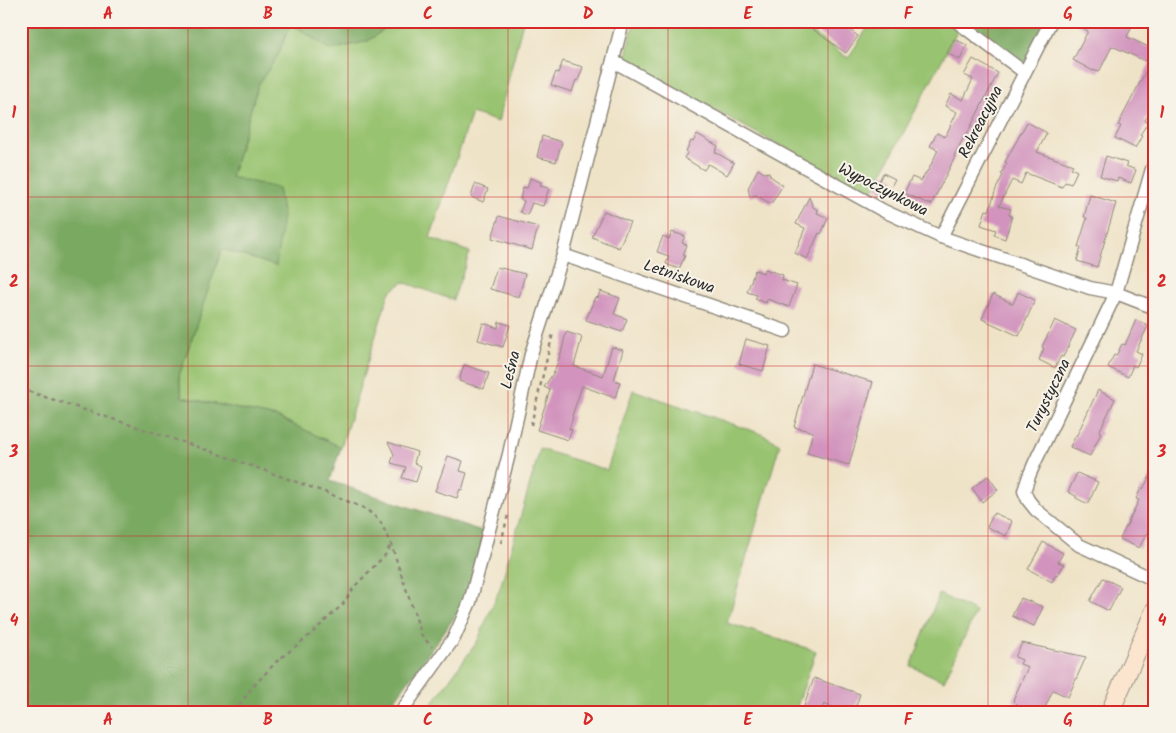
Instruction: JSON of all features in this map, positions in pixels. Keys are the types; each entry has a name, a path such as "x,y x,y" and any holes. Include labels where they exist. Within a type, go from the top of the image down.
{"street":[{"name":"Leśna","path":"401,712 454,638 470,602 509,454 532,354 563,254 623,21"},
{"path":"956,21 1024,72"},
{"name":"Rekreacyjna","path":"941,237 1051,21"},
{"name":"Wypoczynkowa","path":"613,61 884,211 941,237 1090,288 1116,293 1155,308"},
{"name":"Turystyczna","path":"1155,163 1116,293 1032,469 1024,491 1036,510 1079,545 1155,580"},
{"name":"Letniskowa","path":"563,254 785,331"},
{"path":"1110,712 1155,610"}],"path":[{"path":"21,388 207,450 330,494 366,509 380,521 391,544 422,636 440,657"},
{"path":"235,712 250,690 276,662 316,630 343,604 355,586 386,554 391,544"},
{"path":"862,708 869,712"}],"green space":[{"path":"21,21 396,21 368,41 330,50 291,23 278,55 258,85 231,177 278,188 283,216 276,266 222,249 179,376 182,397 277,417 341,447 330,481 485,532 467,600 386,712 21,712"},
{"path":"396,21 523,21 498,122 472,113 430,238 470,252 453,300 403,282 389,293 341,447 277,417 182,397 179,376 222,249 276,266 231,178 258,85 278,55 291,22 331,50 368,41"},
{"path":"634,21 795,21 848,58 872,21 951,21 959,28 870,196 625,60"},
{"path":"956,21 1051,21 1024,72"},
{"path":"633,390 762,434 780,444 727,623 816,651 795,712 426,712 477,642 500,588 540,449 607,470"},
{"path":"939,594 976,612 944,681 911,666"}],"building":[{"path":"801,21 838,21 858,36 846,53"},
{"path":"1070,21 1117,21 1131,28 1127,37 1155,50 1155,102 1145,121 1148,122 1140,135 1142,136 1135,148 1115,138 1121,126 1118,125 1150,63 1112,46 1099,72 1093,71 1073,60 1088,31"},
{"path":"954,39 967,45 960,60 947,53"},
{"path":"973,59 998,73 954,156 931,205 904,193 912,177 921,181 928,171 938,150 930,146 937,133 945,137 957,112 945,106 951,94 963,100 973,79 964,75"},
{"path":"563,61 583,67 572,92 551,85"},
{"path":"1027,122 1047,133 1037,152 1073,165 1071,168 1077,171 1071,184 1065,182 1062,187 1026,173 1021,184 1012,180 999,206 1011,209 1009,215 1012,216 1005,239 994,235 996,230 981,225 986,210 989,211 1003,175 1001,174 1007,163 1005,162"},
{"path":"697,134 718,146 715,152 734,163 727,175 708,164 704,170 684,158 691,141 693,142"},
{"path":"542,136 562,142 556,162 537,157"},
{"path":"1106,156 1127,163 1126,166 1136,170 1131,183 1118,178 1117,181 1100,176"},
{"path":"758,169 764,173 769,172 770,176 783,185 771,204 756,195 750,197 748,188"},
{"path":"883,173 895,179 887,194 876,187"},
{"path":"530,178 541,182 540,186 549,188 543,206 532,203 527,215 520,212 524,201 520,199 523,187 527,188"},
{"path":"475,184 488,189 483,202 471,197"},
{"path":"1090,195 1116,203 1097,267 1077,261 1081,247 1078,247 1087,218 1084,217"},
{"path":"809,197 813,207 818,210 817,213 828,218 807,259 795,253 805,228 796,224"},
{"path":"604,211 630,222 619,248 592,237"},
{"path":"499,216 538,227 532,250 492,238"},
{"path":"672,232 685,236 682,243 687,245 683,255 685,256 679,269 666,264 669,256 657,252 663,236 669,239"},
{"path":"497,267 525,274 519,297 490,289"},
{"path":"765,269 783,275 782,280 797,285 789,307 767,299 766,303 755,299 757,295 747,292 755,270 763,273"},
{"path":"600,291 620,298 614,314 627,319 622,332 586,320 595,297 598,298"},
{"path":"1018,292 1035,300 1019,336 982,319 993,294 1013,304"},
{"path":"1055,320 1076,330 1063,357 1061,356 1055,368 1039,360 1044,348 1042,347"},
{"path":"1136,320 1148,326 1136,351 1142,354 1136,367 1133,365 1128,377 1108,367 1122,344 1125,345"},
{"path":"499,322 510,325 503,347 478,340 483,323 498,328"},
{"path":"566,332 582,337 574,366 603,376 612,347 623,350 614,380 620,382 615,398 582,386 572,416 569,429 572,430 568,440 537,430 550,390 544,387 554,372"},
{"path":"746,339 770,346 763,371 739,364"},
{"path":"812,364 873,382 849,465 807,453 813,432 794,427"},
{"path":"464,365 489,373 484,389 459,381"},
{"path":"1098,390 1115,399 1090,456 1070,447"},
{"path":"388,442 417,452 414,463 421,466 416,482 402,478 406,467 391,463 394,454"},
{"path":"448,456 463,461 460,471 467,473 462,490 460,489 457,498 435,491"},
{"path":"1155,467 1155,518 1139,548 1120,539 1139,500 1136,499 1141,488 1143,489"},
{"path":"1077,473 1098,482 1088,504 1068,492"},
{"path":"988,476 998,490 982,502 972,488"},
{"path":"994,513 1012,521 1006,536 987,527"},
{"path":"1043,542 1063,553 1058,562 1064,564 1052,582 1028,569"},
{"path":"1103,578 1121,587 1109,611 1090,601"},
{"path":"1021,598 1043,607 1034,626 1012,616"},
{"path":"1022,643 1086,657 1068,697 1053,690 1043,712 1031,712 1021,708 1013,700 1028,667 1020,664 1022,660 1015,657"},
{"path":"814,678 860,694 854,712 845,712 824,704 821,712 803,709"}]}
